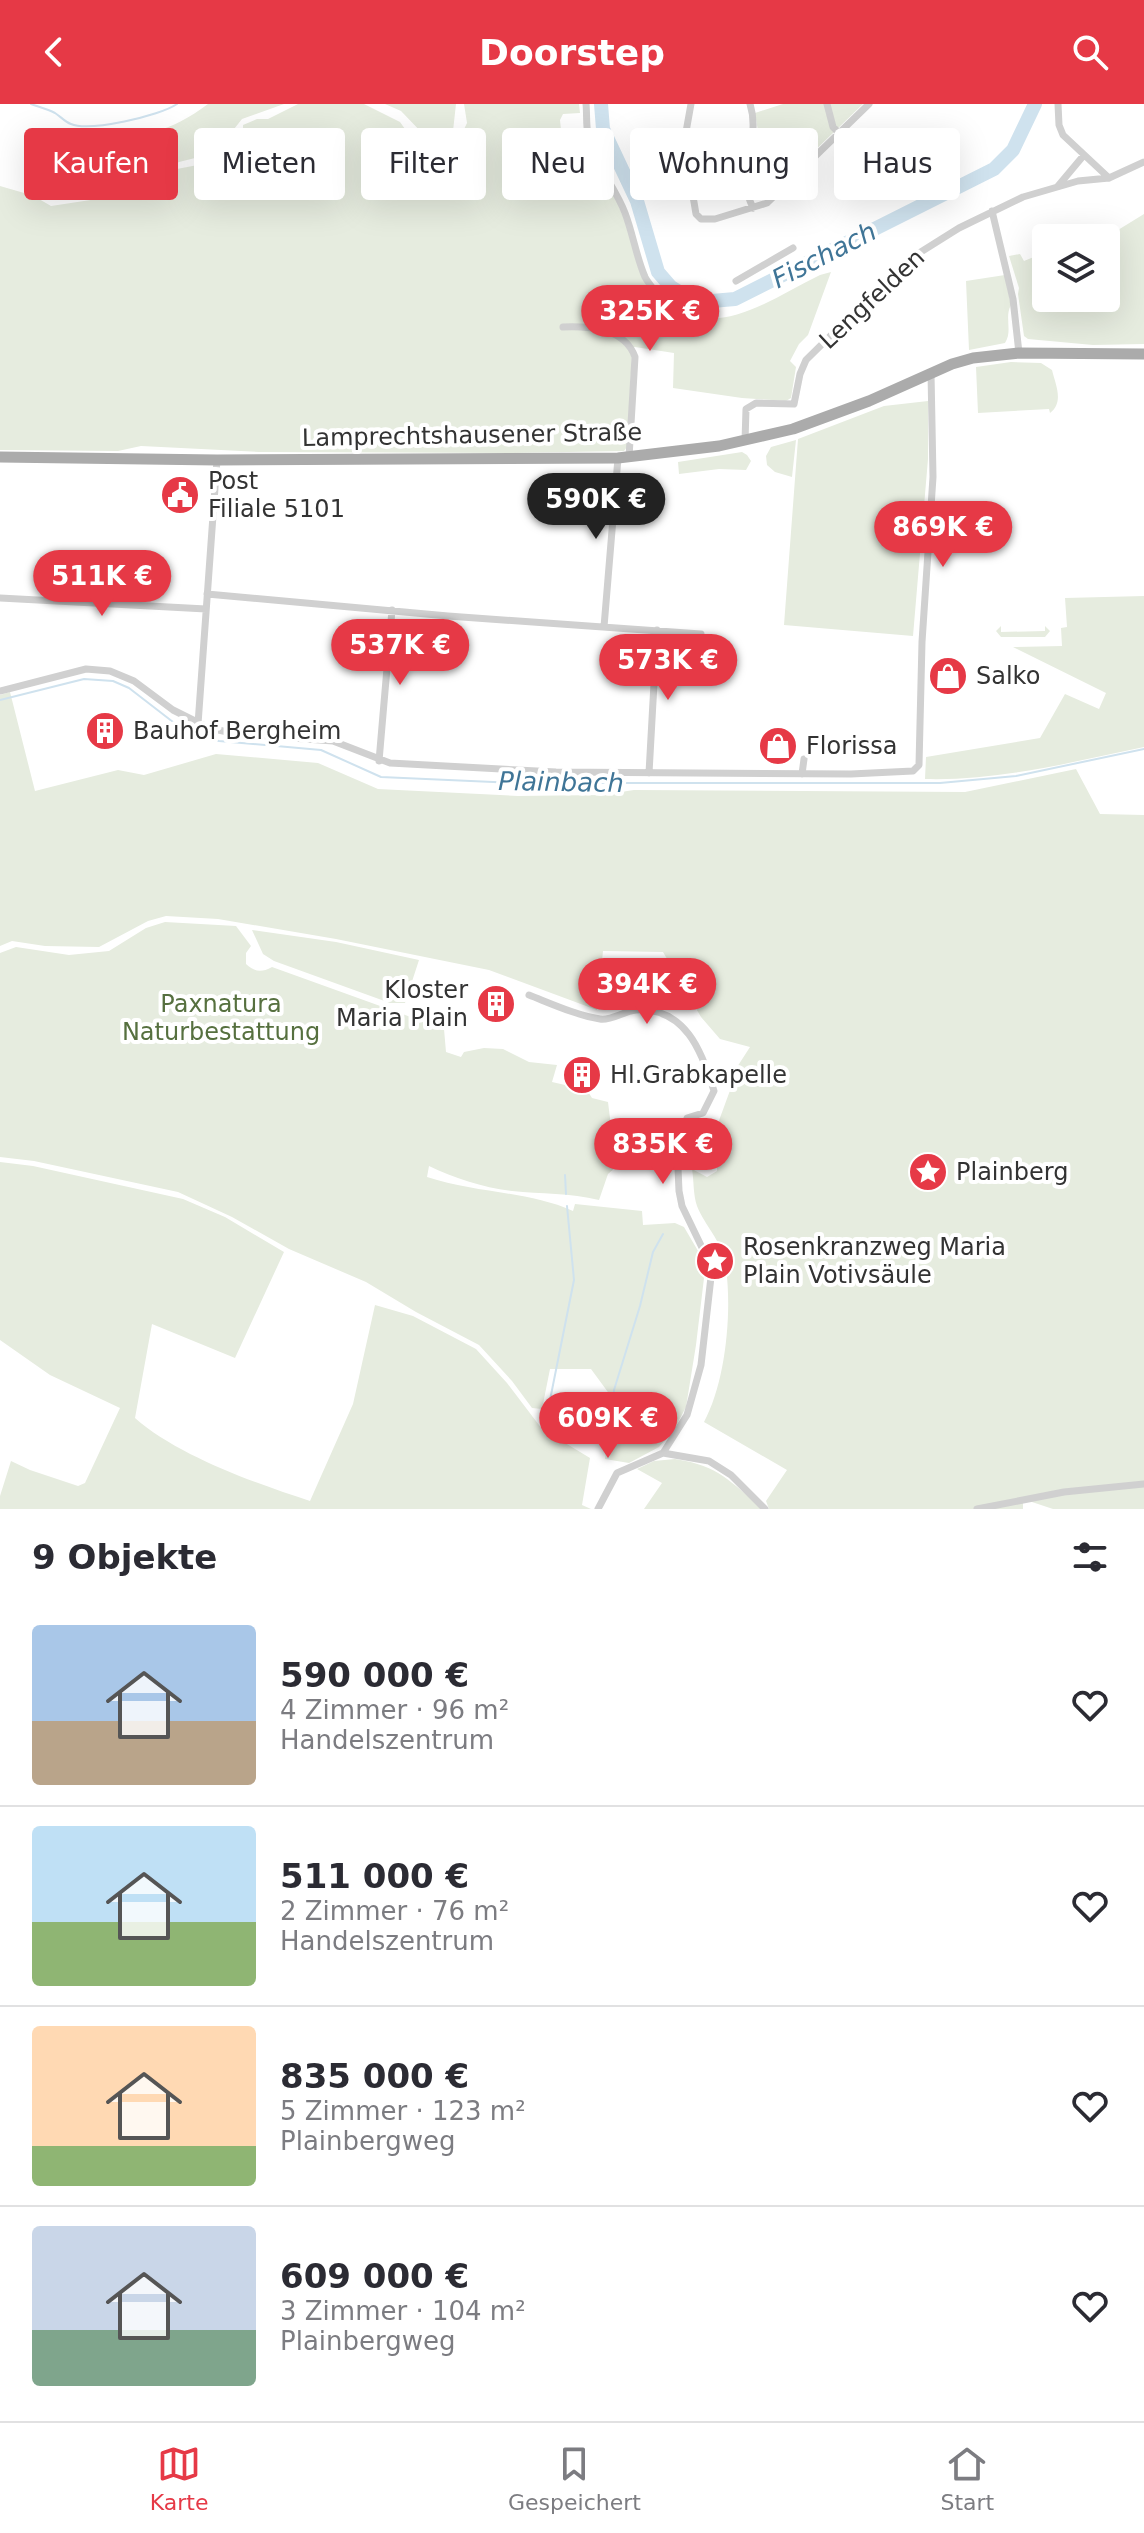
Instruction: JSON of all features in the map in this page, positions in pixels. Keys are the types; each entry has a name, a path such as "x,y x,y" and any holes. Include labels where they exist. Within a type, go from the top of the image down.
{"main road":[{"name":"Lamprechtshausener Straße","path":"0,457 217,460 624,458 745,441 829,417 973,358 1019,353 1144,354"}],"street":[{"path":"586,104 588,135 593,149 619,200 641,268 664,304 660,324 652,330 647,331 620,317 603,315 593,322 592,327"},
{"path":"691,104 684,143 696,214 701,219 715,219 767,203 834,138"},
{"path":"750,104 755,121 744,180 753,208"},
{"path":"827,104 834,128"},
{"path":"844,128 869,104"},
{"path":"1058,104 1063,135 1109,178"},
{"name":"Lengfelden","path":"1056,187 1084,155"},
{"name":"Lengfelden","path":"745,441 746,409 756,403 794,404 806,360 916,255 992,211 1056,187 1109,178 1144,162"},
{"path":"992,211 1013,299 1019,353"},
{"path":"736,281 793,248"},
{"path":"563,327 592,327 628,342 635,357 604,627"},
{"path":"0,691 86,669 110,671 134,681 198,724 237,734 333,741 379,761 556,772 802,774 913,771 919,765 922,642 933,477 931,373"},
{"path":"198,724 217,460"},
{"path":"207,594 701,634"},
{"path":"0,598 206,609"},
{"path":"379,761 392,610"},
{"path":"649,773 657,630"},
{"path":"802,774 804,759"},
{"path":"529,995 604,1020 633,1010 664,1014 692,1035 714,1091 703,1113 687,1118 678,1168 682,1206 708,1260 710,1297 701,1365 687,1415 663,1453"},
{"path":"688,1080 710,1078"},
{"path":"598,1509 617,1473 663,1453 709,1461 731,1475 765,1509"},
{"path":"977,1509 1064,1492 1144,1484"}],"green space":[{"path":"208,104 284,104 242,119 235,128 194,128 194,158 178,163 178,128 164,128"},
{"path":"298,104 364,104 400,122 404,128 361,128 361,200 486,200 486,128 465,128 467,123 464,104 579,104 580,113 563,114 561,128 502,128 502,200 614,200 614,195 658,300 679,312 700,318 740,314 831,272 808,335 790,361 796,367 791,398 786,401 673,388 674,353 630,348 627,447 624,451 259,452 141,446 118,451 0,450 0,186 24,193 24,200 41,200 51,206 91,200 178,200 178,169 194,166 194,200 345,200 345,128 243,128 243,125 257,119 268,119"},
{"path":"385,104 456,104 453,128 417,128 401,111"},
{"path":"783,104 863,104 838,128 834,128 834,132 818,147 818,128 758,128 755,113"},
{"path":"1144,214 1144,344 1093,345 1028,339 1024,336 1019,288 1009,256 1020,254 1024,261 1032,258 1032,312 1120,312 1120,229"},
{"path":"1005,275 1011,305 1005,343 969,350 966,281"},
{"path":"1011,362 1041,363 1052,370 1058,399 1050,413 1049,409 978,413 976,367"},
{"path":"928,401 928,459 913,636 784,625 798,439 884,406"},
{"path":"796,440 792,477 775,472 767,465 766,456 771,447"},
{"path":"742,452 751,461 746,470 719,469 679,474 678,462"},
{"path":"1144,596 1144,747 1008,774 925,779 926,757 1040,738 1065,694 1099,709 1106,693 1013,647 1062,646 1061,628 1067,627 1065,598"},
{"path":"1001,626 1001,632 1045,631 1045,626 1050,631 1045,637 1001,637 996,631"},
{"path":"10,692 35,791 118,770 144,775 216,754 318,763 378,789 518,796 601,795 634,790 965,792 1076,769 1100,814 1144,815 1144,1509 1053,1509 1023,1499 1023,1509 769,1509 766,1501 787,1470 704,1422 718,1387 726,1344 728,1301 725,1262 697,1206 692,1169 707,1177 717,1171 717,1126 732,1085 730,1078 750,1047 720,1039 701,1017 663,952 603,951 597,1010 489,970 218,919 166,916 148,921 99,947 45,946 12,941 0,946 0,695"},
{"path":"165,922 236,926 251,946 246,953 246,964 252,969 261,971 272,967 444,1029 446,1052 461,1057 464,1052 484,1048 503,1049 529,1062 557,1065 552,1082 587,1090 592,1098 608,1102 616,1167 608,1174 599,1200 491,1188 429,1166 427,1177 556,1204 573,1211 575,1204 642,1211 643,1225 675,1223 684,1227 701,1256 704,1278 686,1407 675,1428 659,1447 629,1463 605,1459 613,1399 591,1369 550,1369 542,1409 532,1408 479,1345 366,1282 289,1249 232,1217 178,1192 34,1161 0,1157 0,953 16,947 69,955 109,951 146,928"},
{"name":"Paxnatura Naturbestattung","path":"252,930 336,942 419,960 405,1003 390,1003 274,961 263,954"},
{"path":"0,1162 33,1166 183,1199 225,1217 284,1252 235,1358 152,1324 135,1418 173,1444 242,1477 310,1501 353,1404 375,1305 413,1316 476,1349 542,1429 590,1458 582,1505 591,1509 0,1509 0,1496 11,1461 78,1486 85,1483 120,1408 50,1375 0,1340"},
{"path":"675,1459 714,1471 764,1509 644,1509 662,1483 637,1469 654,1461"}],"water":[{"path":"565,1413 568,1418 586,1421 584,1435 569,1434 566,1429 557,1426 558,1416"}],"waterway":[{"path":"31,104 80,126 141,118 177,104"},
{"name":"Fischach","path":"601,104 603,129 637,201 658,272 671,287 687,297 712,301 735,299 994,169 1013,150 1035,104"},
{"name":"Plainbach","path":"0,700 84,679 113,681 129,688 173,722 201,737 321,750 381,777 518,783 940,783 1016,776 1144,749"},
{"path":"565,1175 566,1194"},
{"path":"550,1400 574,1280 567,1206"},
{"path":"608,1458 606,1438 611,1426 614,1390 653,1252 663,1234"}],"place":[{"name":"Post Filiale 5101","path":"180,495"},
{"name":"Salko","path":"948,676"},
{"name":"Bauhof Bergheim","path":"105,731"},
{"name":"Florissa","path":"778,746"},
{"name":"Kloster Maria Plain","path":"496,1004"},
{"name":"Hl.Grabkapelle","path":"582,1075"},
{"name":"Plainberg","path":"928,1172"},
{"name":"Rosenkranzweg Maria Plain Votivsäule","path":"715,1261"}]}
